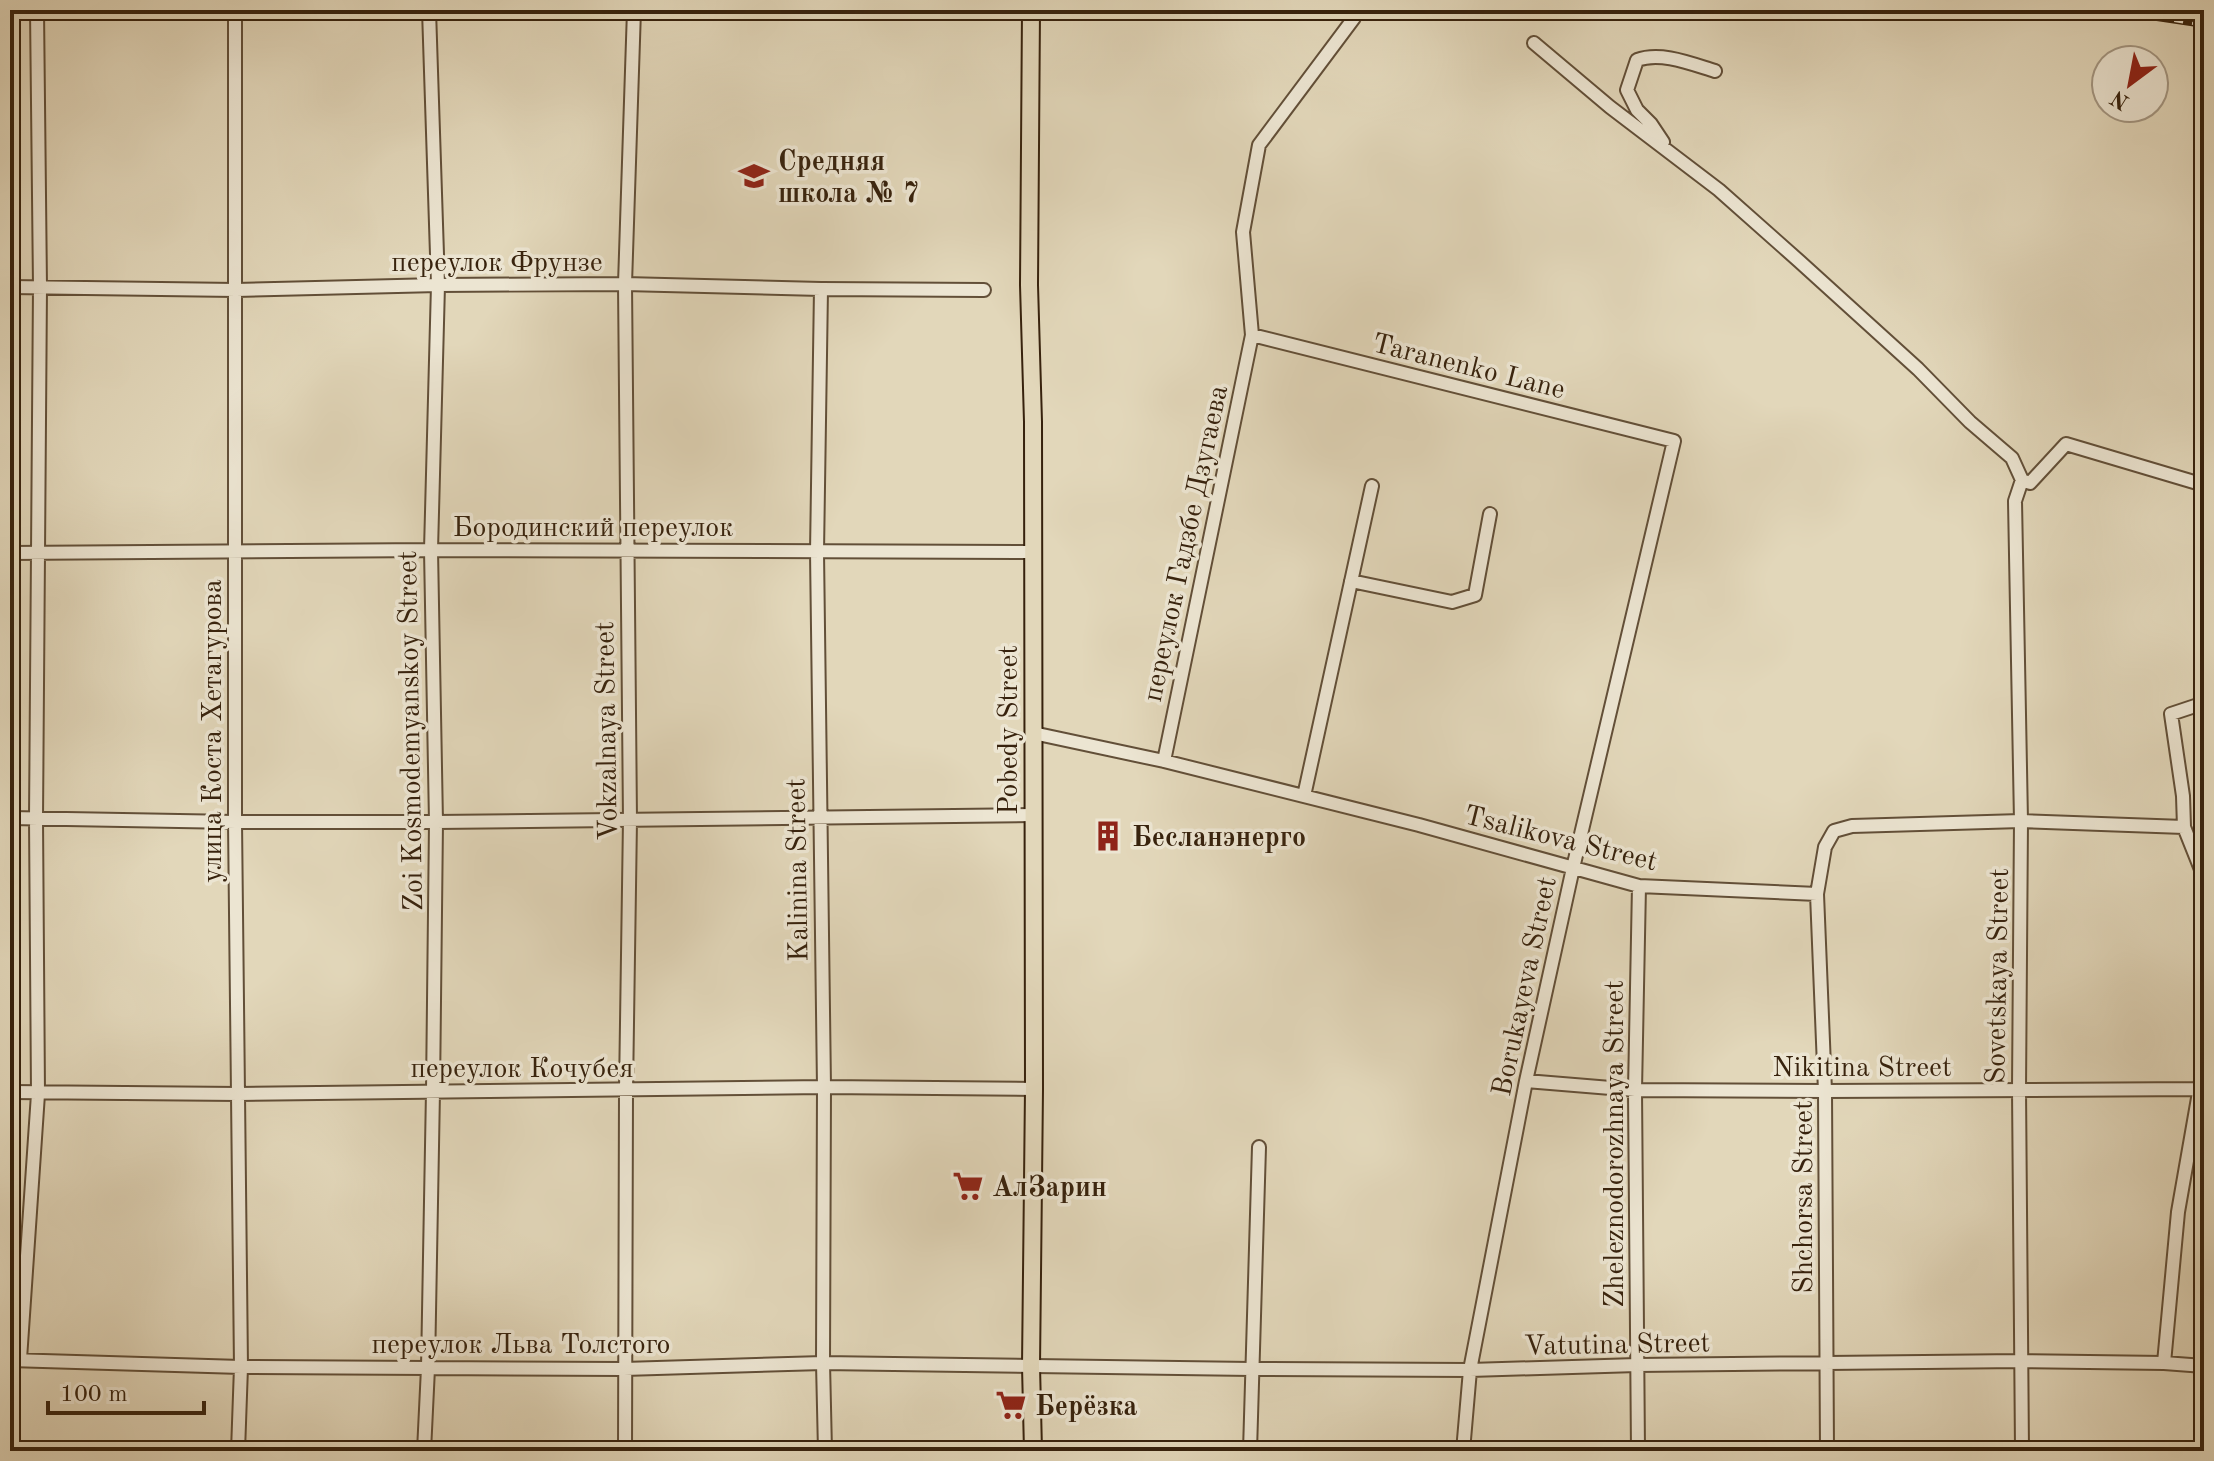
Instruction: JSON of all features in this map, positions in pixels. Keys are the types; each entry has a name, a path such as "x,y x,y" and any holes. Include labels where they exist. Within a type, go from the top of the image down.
{"main road":[{"name":"Pobedy Street","path":"1031,10 1033,1451"}],"street":[{"path":"15,1360 38,1094 36,819 40,287 37,10"},
{"name":"улица Коста Хетагурова","path":"235,10 235,822 241,1367 238,1451"},
{"name":"Zoi Kosmodemyanskoy Street","path":"424,1451 433,1091 436,822 431,550 438,285 429,10"},
{"name":"Vokzalnaya Street","path":"625,1451 630,820 625,284 634,10"},
{"name":"переулок Гадзбе Дзугаева","path":"1164,761 1252,335 1243,232 1259,145 1354,18"},
{"path":"1534,43 1610,107 1719,190 2012,458 2022,480 2030,483 2066,444 2204,485"},
{"path":"1670,153 1651,124 1637,110 1627,90 1637,60 1647,56 1677,60 1715,71"},
{"name":"переулок Фрунзе","path":"10,287 236,290 625,284 984,290"},
{"name":"Kalinina Street","path":"821,289 817,552 825,1451"},
{"name":"Taranenko Lane","path":"1252,335 1674,441"},
{"name":"Borukayeva Street","path":"1463,1451 1470,1370 1526,1081 1674,441"},
{"name":"Sovetskaya Street","path":"2022,480 2015,501 2021,821 2019,1089 2022,1451"},
{"path":"1304,796 1372,486"},
{"path":"1351,581 1452,602 1475,595 1490,514"},
{"name":"Бородинский переулок","path":"10,553 431,550 1032,552"},
{"path":"2204,703 2171,714 2183,796 2184,827 2204,877"},
{"name":"Tsalikova Street","path":"1033,733 1304,796 1639,886 1817,894"},
{"path":"10,818 436,822 1032,815"},
{"path":"1817,894 1825,847 1834,831 1852,826 2021,821 2184,827"},
{"name":"Zheleznodorozhnaya Street","path":"1638,1451 1635,1090 1639,886"},
{"name":"Shchorsa Street","path":"1817,894 1825,1091 1827,1451"},
{"path":"2164,1363 2178,1212 2204,1064"},
{"name":"Nikitina Street","path":"1526,1081 1635,1090 2200,1089"},
{"name":"переулок Кочубея","path":"10,1092 239,1094 824,1087 1034,1089"},
{"path":"1250,1451 1259,1147"},
{"name":"переулок Льва Толстого","path":"15,1360 241,1367 624,1369 823,1363 1031,1366"},
{"name":"Vatutina Street","path":"1031,1366 1470,1370 2021,1361 2204,1366"}],"railway":[{"path":"2103,10 2204,25"}],"place":[{"name":"Средняя школа № 7","path":"754,176"},
{"name":"Бесланэнерго","path":"1108,836"},
{"name":"АлЗарин","path":"968,1186"},
{"name":"Берёзка","path":"1011,1405"}]}
